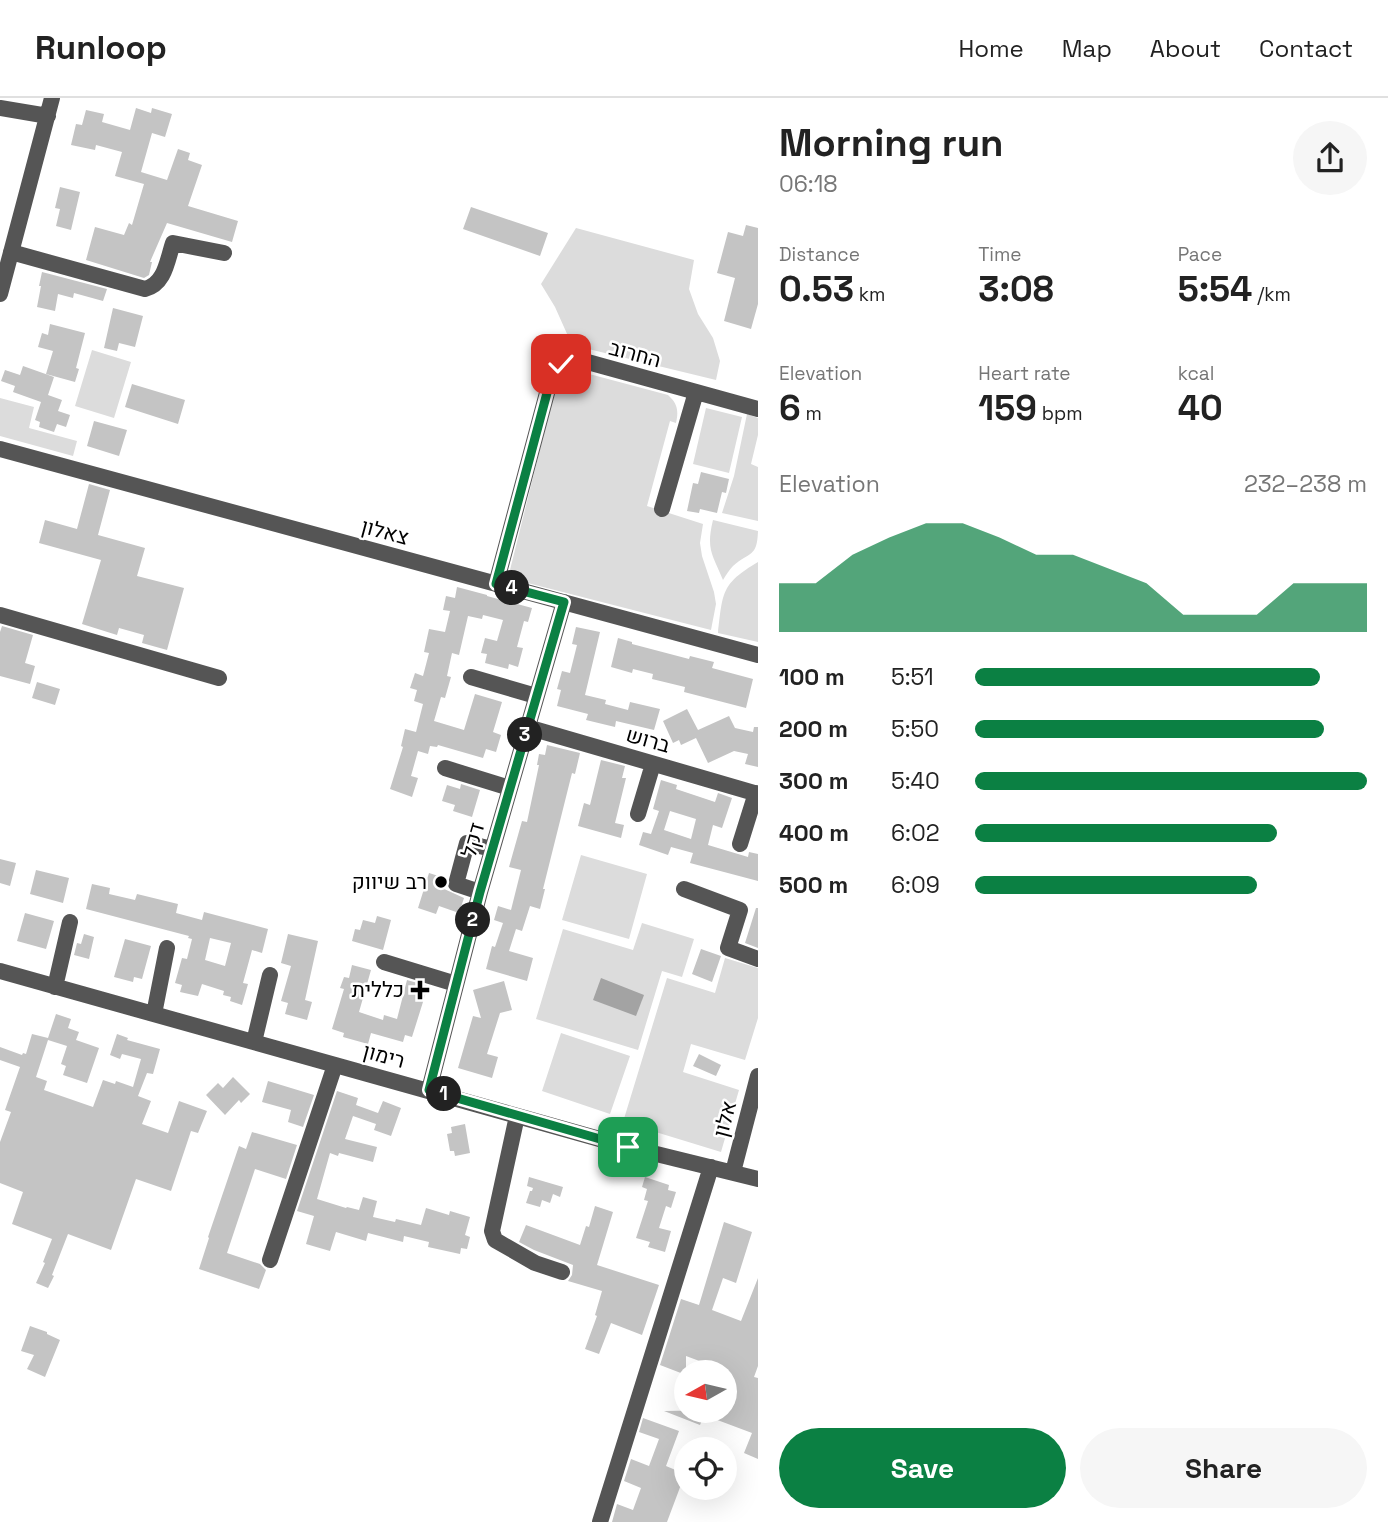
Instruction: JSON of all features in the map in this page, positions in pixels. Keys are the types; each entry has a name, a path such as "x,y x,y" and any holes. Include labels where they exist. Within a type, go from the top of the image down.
{"street":[{"path":"0,294 6,262 52,98"},
{"path":"0,108 48,116"},
{"path":"6,262 145,289 160,281 173,243 224,253"},
{"name":"החרוב","path":"496,584 551,378 561,364 575,360 584,361 758,409"},
{"path":"662,509 695,392"},
{"name":"צאלון","path":"0,449 758,655"},
{"name":"דקל","path":"429,1090 480,892 564,602"},
{"path":"0,615 219,678"},
{"path":"471,677 537,696"},
{"name":"ברוש","path":"527,727 757,794"},
{"path":"638,814 653,764"},
{"path":"445,768 510,788"},
{"path":"740,844 757,794"},
{"path":"480,892 456,884 467,843 492,849"},
{"path":"684,889 740,911 728,948 758,959"},
{"path":"55,987 70,922"},
{"path":"154,1014 167,947"},
{"path":"384,962 456,984"},
{"name":"רימון","path":"0,971 628,1147 758,1179"},
{"path":"254,1042 270,975"},
{"path":"270,1260 335,1065"},
{"name":"אלון","path":"733,1172 758,1076"},
{"path":"517,1116 492,1231 495,1240 535,1263 562,1272"},
{"path":"600,1522 711,1167"}],"shaded area":[{"path":"576,228 694,260 689,289 698,314 713,338 720,361 716,380 572,345 541,284"},
{"path":"92,350 131,362 114,418 75,406"},
{"path":"566,371 668,395 675,404 676,423 670,421 647,506 703,524 700,543 702,556 716,604 711,630 508,578 556,385"},
{"path":"0,398 34,407 29,428 77,441 73,456 0,436"},
{"path":"706,408 742,417 729,473 693,464"},
{"path":"747,414 758,418 758,435 751,464 758,467 758,521 722,513 734,476"},
{"path":"713,520 758,531 754,550 733,566 723,580 710,545"},
{"path":"758,562 758,642 718,633 726,590 730,583"},
{"path":"581,855 647,874 629,939 562,920"},
{"path":"642,923 694,939 682,977 662,971 638,1050 536,1019 563,929 633,950"},
{"path":"725,958 758,968 758,1018 745,1060 691,1044 683,1072 739,1090 721,1152 623,1122 667,978 715,993"},
{"path":"601,978 644,995 636,1016 593,1000"},
{"path":"561,1033 630,1056 610,1114 542,1091"}],"building":[{"path":"136,108 151,113 152,108 172,114 165,137 152,133 141,172 167,180 178,149 190,153 188,160 202,165 188,206 238,221 232,242 167,223 150,262 149,275 144,278 86,260 95,227 124,235 129,223 132,225 144,184 115,176 122,152 96,145 95,150 71,145 76,124 82,125 86,110 104,114 102,122 130,130"},
{"path":"60,187 80,192 71,230 56,226 60,209 55,208"},
{"path":"471,207 548,233 540,256 463,229"},
{"path":"746,225 758,228 758,304 751,329 724,321 735,278 717,273 728,232 743,236"},
{"path":"42,272 107,289 103,301 74,293 73,298 58,294 55,311 37,307"},
{"path":"113,308 143,316 135,347 119,343 117,351 104,348"},
{"path":"50,324 85,333 75,382 46,374 53,351 38,347 42,333 48,335"},
{"path":"23,366 54,377 48,395 62,400 58,411 70,415 66,427 57,424 54,432 39,427 40,422 35,420 41,402 13,392 15,386 1,381 5,370 20,375"},
{"path":"132,384 185,400 178,424 125,407"},
{"path":"94,421 127,430 119,456 87,446"},
{"path":"701,472 729,479 726,493 722,492 717,513 700,509 699,513 687,511 693,483 698,484"},
{"path":"89,484 110,490 98,535 145,548 137,576 184,588 167,650 142,643 144,635 119,628 117,635 82,624 101,560 39,543 45,520 77,529"},
{"path":"457,587 532,608 528,622 524,621 517,647 523,648 518,667 509,664 508,669 485,663 487,654 481,653 485,638 497,641 503,620 483,615 482,619 468,616 459,655 452,653 447,676 451,677 445,698 441,697 434,721 464,730 475,694 502,702 493,732 501,735 496,752 486,749 483,758 438,745 430,746 428,754 418,751 411,776 418,778 412,797 390,789 403,747 405,729 416,732 423,704 414,701 417,690 410,688 415,673 423,676 429,653 424,652 429,629 445,632 450,611 443,610 446,596 455,598"},
{"path":"2,626 33,635 25,663 35,666 30,684 0,676"},
{"path":"576,627 600,632 585,695 606,700 605,704 628,710 630,702 660,709 654,730 616,721 615,727 586,720 588,714 557,706 561,690 557,689 562,671 570,673 577,645 572,644"},
{"path":"618,638 689,659 690,656 714,662 712,668 753,679 746,708 684,692 685,687 652,679 653,674 633,669 632,673 611,667"},
{"path":"37,682 60,689 55,705 32,698"},
{"path":"687,709 698,730 729,716 735,728 753,732 754,727 758,727 758,767 745,764 748,754 734,751 708,763 696,738 681,745 679,740 673,743 663,721"},
{"path":"547,745 580,753 575,774 572,773 540,909 530,906 522,931 516,929 509,951 533,958 527,981 486,969 492,946 495,947 503,923 494,920 498,906 511,910 521,870 509,867 522,821 527,822 539,754 545,755"},
{"path":"601,760 625,766 622,778 626,778 615,823 624,825 621,838 578,826 584,803 590,805"},
{"path":"661,780 677,785 676,789 715,802 718,793 732,798 722,828 713,825 708,845 748,857 749,852 758,854 758,881 690,863 693,853 671,847 668,855 639,845 643,832 651,834 659,811 653,809","holes":["670,811 696,819 691,839 664,830"]},
{"path":"461,784 480,790 472,817 453,811 455,805 442,801 447,785 460,789"},
{"path":"0,859 16,863 10,886 0,883"},
{"path":"36,870 69,878 63,903 30,894"},
{"path":"429,873 445,878 442,888 464,898 459,913 439,906 436,914 418,908"},
{"path":"92,884 110,888 109,894 135,900 137,894 178,904 176,913 202,920 204,912 268,929 262,953 252,950 243,983 248,984 242,1005 230,1001 231,997 223,995 224,991 202,984 198,996 180,992 182,985 175,983 182,958 187,959 192,939 188,938 189,936 86,909","holes":["210,938 231,943 225,966 205,960"]},
{"path":"758,908 758,948 745,943"},
{"path":"25,913 54,921 46,949 17,941"},
{"path":"377,916 391,920 383,950 352,941 355,929 360,930 363,920 375,923"},
{"path":"84,934 94,937 89,959 74,955 77,943 81,944"},
{"path":"288,934 318,941 305,1000 312,1002 307,1020 285,1014 288,1003 281,1001 291,966 281,963"},
{"path":"125,939 151,946 142,979 134,977 133,982 114,977"},
{"path":"701,949 721,956 712,982 692,974"},
{"path":"352,965 371,970 359,1012 383,1020 384,1015 397,1019 407,980 428,986 412,1037 405,1035 403,1042 371,1033 368,1044 343,1037 344,1033 332,1029 344,989 340,988 344,977 349,978"},
{"path":"504,981 512,1010 500,1013 487,1054 498,1057 492,1078 458,1068 473,1016 481,1018 473,990"},
{"path":"56,1014 71,1019 68,1028 79,1032 76,1040 99,1048 87,1083 63,1075 66,1066 61,1064 67,1046 48,1040 36,1077 47,1081 44,1090 93,1107 103,1080 133,1087 141,1059 122,1054 120,1059 110,1055 117,1034 128,1038 127,1040 160,1049 153,1074 147,1073 138,1096 151,1101 142,1124 168,1133 179,1101 207,1111 198,1133 191,1131 171,1191 136,1179 111,1250 68,1234 48,1288 36,1283 52,1239 12,1224 23,1192 0,1183 0,1142 11,1112 5,1110 20,1067 0,1060 0,1047 26,1054 32,1034 48,1038"},
{"path":"699,1054 721,1065 716,1076 693,1066"},
{"path":"233,1077 250,1094 241,1103 239,1100 225,1115 206,1095 218,1083 223,1088"},
{"path":"268,1081 314,1095 303,1127 288,1122 291,1110 262,1102"},
{"path":"337,1091 358,1098 356,1105 378,1113 383,1101 401,1108 391,1136 374,1130 376,1124 353,1116 345,1139 377,1147 373,1162 330,1153 317,1199 359,1210 363,1197 377,1201 373,1217 395,1222 396,1219 421,1225 426,1208 449,1215 450,1211 470,1217 465,1235 470,1237 467,1249 461,1248 460,1254 428,1247 429,1242 404,1236 403,1242 368,1233 366,1241 336,1232 330,1251 306,1244 314,1216 297,1211"},
{"path":"465,1124 470,1153 455,1156 454,1151 450,1151 447,1134 452,1133 451,1127"},
{"path":"252,1132 297,1145 286,1179 255,1169 227,1253 260,1264 266,1270 259,1289 199,1269 239,1146 246,1149"},
{"path":"529,1177 563,1187 560,1197 553,1194 550,1203 542,1200 540,1207 526,1203 533,1188 527,1186"},
{"path":"645,1177 669,1185 668,1190 676,1192 671,1208 666,1206 659,1228 671,1231 665,1252 648,1247 650,1242 636,1238 648,1201 644,1200 647,1189 642,1187"},
{"path":"595,1206 613,1212 597,1265 659,1285 642,1335 611,1323 599,1354 585,1349 597,1316 595,1315 602,1291 568,1281 573,1265 519,1242 526,1225 580,1245"},
{"path":"724,1222 752,1232 736,1283 723,1278 712,1310 741,1321 758,1278 758,1366 754,1377 758,1378 758,1459 744,1453 752,1433 725,1423 737,1423 737,1360 697,1360 686,1356 686,1360 674,1360 674,1370 660,1365 681,1299 699,1305"},
{"path":"30,1326 60,1340 45,1377 27,1369 34,1355 21,1351"},
{"path":"643,1418 679,1431 677,1437 674,1437 666,1466 674,1469 675,1500 667,1522 612,1522 617,1504 633,1510 641,1488 624,1481 631,1459 649,1466 659,1439 639,1432"}],"place":[{"name":"רב שיווק","path":"441,882"},
{"name":"כללית","path":"420,990"}],"route":[{"path":"561,364 551,378 496,584 564,602 480,892 429,1090 628,1147"}]}
